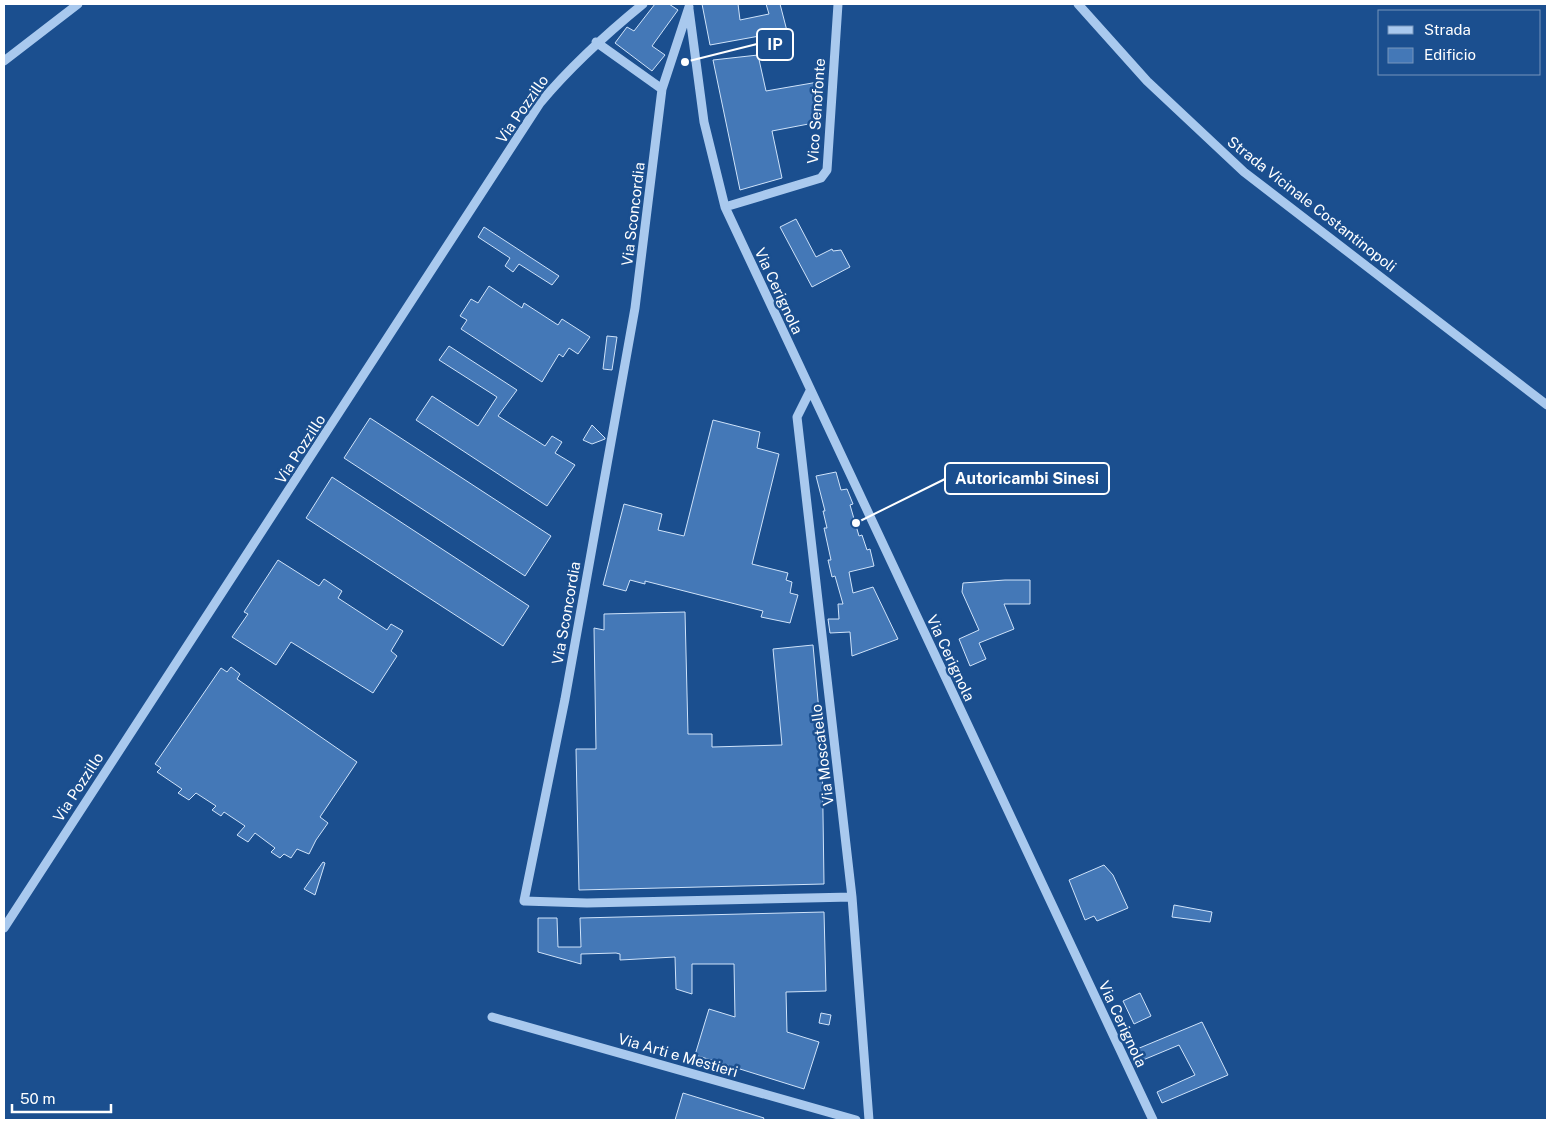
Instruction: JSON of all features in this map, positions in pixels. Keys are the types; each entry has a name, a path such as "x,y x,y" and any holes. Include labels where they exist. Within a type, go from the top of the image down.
{"street":[{"path":"4,62 78,4"},
{"name":"Via Pozzillo","path":"4,928 540,103 562,76 596,42 643,4"},
{"name":"Vico Senofonte","path":"725,207 821,178 827,170 838,4"},
{"name":"Strada Vicinale Costantinopoli","path":"1078,4 1147,81 1244,172 1547,405"},
{"name":"Via Cerignola","path":"689,5 704,122 725,207 1152,1120"},
{"name":"Via Sconcordia","path":"689,5 662,89 635,308 565,699 524,901 587,904 852,897"},
{"path":"596,42 662,89"},
{"name":"Via Moscatello","path":"810,391 797,417 852,897 869,1120"},
{"name":"Via Arti e Mestieri","path":"492,1017 856,1120"}],"building":[{"path":"655,4 669,4 678,10 652,46 665,55 652,71 615,43 627,27 634,31"},
{"path":"702,4 738,4 740,20 769,14 766,4 780,4 787,31 710,45"},
{"path":"758,55 766,91 824,81 819,122 772,131 782,178 740,190 713,60"},
{"path":"796,219 816,257 832,249 833,251 841,250 850,267 812,287 780,227"},
{"path":"484,227 559,276 552,285 519,264 513,272 505,266 510,258 478,237"},
{"path":"489,286 522,308 524,303 558,325 562,319 590,337 578,354 569,348 563,357 559,354 542,382 461,329 467,320 460,316 471,299 478,303"},
{"path":"607,336 617,337 612,370 603,369"},
{"path":"449,346 517,390 498,416 545,446 552,436 562,442 555,453 575,465 547,506 416,420 432,396 478,426 497,397 439,360"},
{"path":"370,418 551,536 525,576 344,458"},
{"path":"713,420 760,432 757,448 779,454 752,564 788,573 786,580 792,582 790,593 798,595 790,623 761,617 763,611 645,581 645,584 630,580 626,591 603,585 624,504 662,514 658,530 684,536"},
{"path":"592,425 605,439 592,444 583,440"},
{"path":"836,472 841,490 847,489 853,504 850,505 859,536 862,535 867,550 870,549 874,566 849,572 853,593 873,587 898,639 852,656 850,632 830,633 828,619 839,619 838,604 843,604 835,576 832,577 828,560 831,560 824,528 827,528 823,511 825,511 816,476"},
{"path":"332,477 529,606 503,646 306,518"},
{"path":"278,560 319,586 324,579 342,591 338,598 387,630 391,624 403,631 391,651 397,656 373,693 291,642 276,665 232,637 248,614 244,612"},
{"path":"1030,580 1030,604 1004,604 1014,629 979,643 986,659 970,666 959,639 979,630 962,592 963,583"},
{"path":"685,612 688,734 712,734 712,747 782,745 773,649 813,645 822,745 824,884 579,890 576,749 596,749 594,628 604,630 604,614"},
{"path":"231,667 240,674 237,679 357,762 320,817 328,823 309,854 297,849 291,858 284,854 280,858 271,852 275,848 255,833 248,842 237,835 245,826 224,812 221,816 212,810 216,806 196,793 189,800 178,793 182,789 157,772 161,768 155,764 221,668 227,672"},
{"path":"323,862 325,863 315,895 304,889"},
{"path":"1104,865 1113,875 1128,908 1097,921 1094,916 1085,920 1069,880"},
{"path":"1174,905 1212,912 1210,922 1172,917"},
{"path":"824,912 826,991 786,992 787,1032 819,1042 804,1089 695,1055 709,1009 735,1017 734,964 692,964 692,994 676,989 675,957 620,960 620,954 616,953 581,954 581,964 538,952 538,918 557,918 558,947 581,947 580,918"},
{"path":"1140,993 1151,1016 1134,1024 1123,1001"},
{"path":"821,1013 831,1015 829,1025 819,1023"},
{"path":"1202,1022 1228,1075 1162,1103 1157,1092 1195,1075 1179,1045 1143,1060 1137,1049"},
{"path":"683,1093 764,1118 763,1120 675,1120"}],"place":[{"name":"IP","path":"685,62"},
{"name":"Autoricambi Sinesi","path":"856,523"}]}
